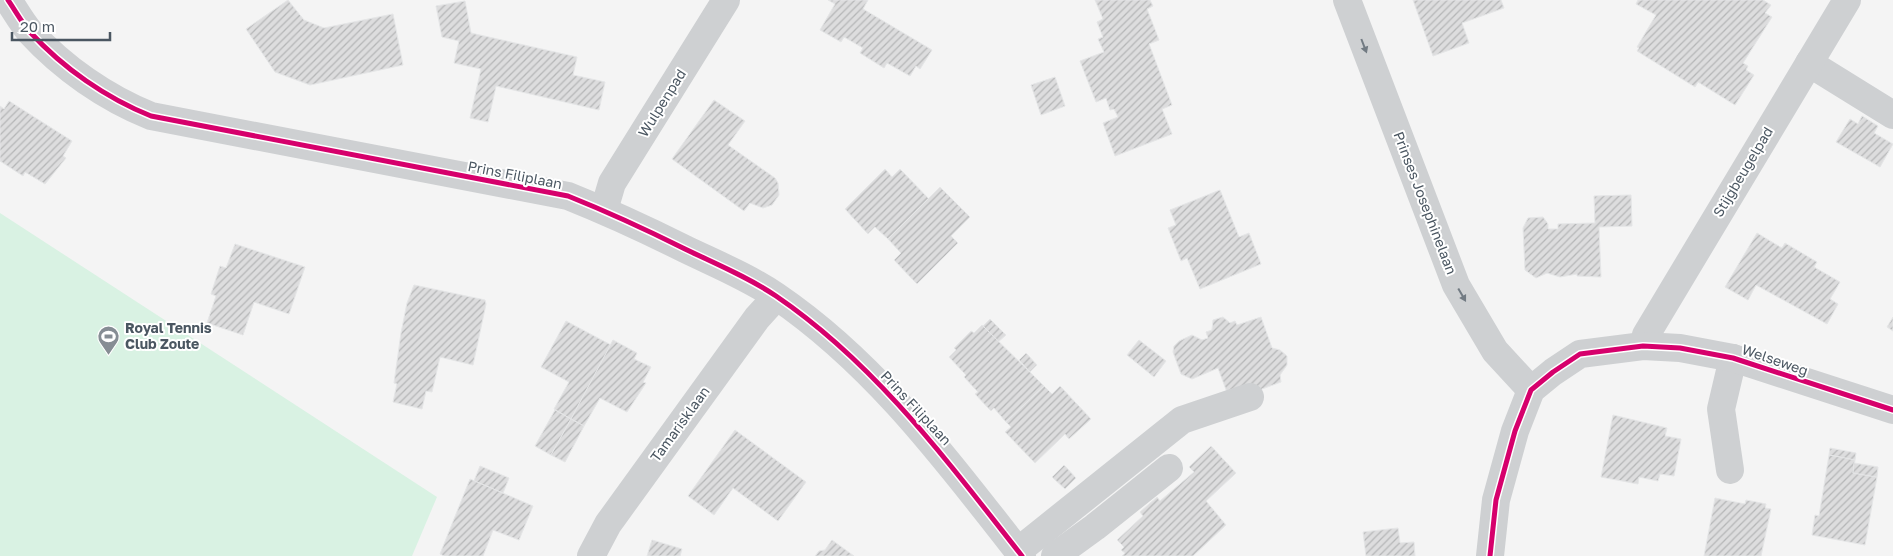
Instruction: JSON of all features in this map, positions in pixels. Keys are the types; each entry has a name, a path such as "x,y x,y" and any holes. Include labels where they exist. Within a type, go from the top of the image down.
{"street":[{"name":"Prins Filiplaan","path":"8,0 30,31 70,68 120,104 151,116 192,126 568,196 604,210 744,277 776,297 823,332 906,411 943,454 1020,554"},
{"name":"Wulpenpad","path":"604,210 612,183 726,0"},
{"name":"Prinses Josephinelaan","path":"1347,0 1456,286 1495,351 1531,390"},
{"name":"Stijgbeugelpad","path":"1644,346 1646,335 1847,0"},
{"path":"1809,63 1893,115"},
{"name":"Tamarisklaan","path":"591,556 608,524 757,318 776,297"},
{"name":"Welseweg","path":"1490,556 1496,500 1515,431 1531,390 1552,372 1580,354 1644,346 1680,348 1733,358 1893,410"},
{"path":"1730,470 1721,409 1733,358"},
{"path":"1020,554 1182,420 1250,397"},
{"path":"1054,556 1095,528 1169,468"}],"green space":[{"name":"Royal Tennis Club Zoute","path":"0,213 437,497 412,556 0,556"}],"building":[{"path":"288,0 304,20 324,28 393,14 403,65 310,85 275,72 246,29"},
{"path":"828,0 868,0 863,9 932,50 920,69 916,66 910,76 887,63 884,68 860,53 863,48 844,37 841,42 820,30 835,4"},
{"path":"1095,0 1150,0 1153,6 1147,9 1159,40 1149,44 1172,105 1162,109 1172,134 1115,156 1103,123 1118,117 1114,109 1110,110 1106,98 1096,102 1080,61 1104,52 1098,39 1103,37 1097,22 1103,19"},
{"path":"1413,0 1501,0 1504,8 1462,23 1469,43 1433,56"},
{"path":"1638,0 1763,0 1771,5 1765,13 1772,17 1743,63 1748,66 1746,70 1754,75 1735,105 1698,82 1695,87 1637,51 1639,48 1637,47 1656,15 1636,4"},
{"path":"465,1 471,33 577,57 573,75 605,82 599,110 496,86 488,122 470,118 481,69 454,63 459,41 442,37 436,6"},
{"path":"1055,77 1065,106 1041,115 1031,85"},
{"path":"714,100 745,121 728,145 775,178 778,183 779,195 772,205 763,208 750,203 744,211 672,159"},
{"path":"9,101 72,141 63,156 66,158 45,184 25,172 23,176 0,161 0,106 4,109"},
{"path":"1862,116 1878,126 1874,133 1893,144 1880,167 1836,142 1850,119 1858,124"},
{"path":"885,169 892,177 900,169 929,199 888,239 875,227 868,234 845,209"},
{"path":"940,187 970,217 951,236 958,243 917,284 894,260 901,253 888,239"},
{"path":"1220,190 1239,237 1249,233 1261,264 1200,289 1187,258 1181,261 1168,228 1176,225 1170,210"},
{"path":"1631,195 1632,226 1599,227 1601,277 1577,276 1577,274 1560,277 1547,273 1536,278 1525,270 1523,228 1528,218 1543,217 1548,224 1548,229 1558,229 1558,224 1595,223 1594,196"},
{"path":"1757,233 1782,248 1785,243 1817,262 1814,267 1840,282 1830,299 1838,304 1827,324 1756,285 1748,300 1725,287"},
{"path":"235,244 305,267 289,314 254,302 243,335 207,323 216,296 211,294 220,266 226,268"},
{"path":"414,285 485,300 486,304 473,365 440,357 432,392 426,391 422,409 393,402 397,384 394,383 401,333 407,303"},
{"path":"1223,317 1230,323 1235,321 1237,325 1261,317 1272,348 1280,350 1287,356 1287,365 1280,375 1281,382 1254,392 1228,395 1218,368 1192,379 1181,374 1173,352 1174,346 1179,341 1192,335 1202,340 1208,338 1206,332 1212,330 1213,320"},
{"path":"1893,317 1893,331 1887,327"},
{"path":"990,319 1006,335 998,342 983,326"},
{"path":"566,321 611,345 571,419 554,409 569,382 541,367"},
{"path":"982,325 1044,386 1006,422 994,408 991,411 975,394 978,392 964,377 966,375 949,357 956,350 954,348 971,331 974,333"},
{"path":"613,340 637,353 634,359 651,367 643,382 646,383 627,412 600,398 584,426 571,419"},
{"path":"1139,340 1166,361 1154,377 1127,355"},
{"path":"1026,353 1037,365 1030,372 1019,360"},
{"path":"1044,386 1052,394 1060,386 1091,419 1069,439 1065,434 1035,463 1005,432 1011,427 1006,422"},
{"path":"555,410 571,419 551,455 535,446"},
{"path":"1613,415 1667,428 1665,436 1681,439 1674,476 1660,474 1658,481 1639,477 1638,484 1601,477"},
{"path":"571,419 584,426 565,462 551,455"},
{"path":"735,430 806,482 778,521 733,488 714,515 688,496"},
{"path":"1211,446 1236,473 1206,501 1226,525 1193,556 1122,556 1125,553 1121,550 1124,547 1117,540 1143,516 1140,512 1157,497 1160,501 1194,472 1189,467"},
{"path":"1830,448 1856,453 1855,460 1829,455"},
{"path":"1829,455 1855,460 1853,473 1877,477 1865,545 1812,535 1815,515 1819,516"},
{"path":"1854,463 1878,467 1877,477 1853,473"},
{"path":"1064,465 1076,478 1065,489 1052,477"},
{"path":"480,466 509,478 503,493 474,481"},
{"path":"470,479 533,506 519,540 493,530 483,556 444,556 440,554"},
{"path":"1715,498 1745,504 1746,500 1766,504 1765,508 1771,509 1761,556 1704,556"},
{"path":"1398,528 1400,543 1414,542 1415,556 1366,556 1363,532"},
{"path":"652,540 682,549 680,556 647,556"},
{"path":"832,540 854,556 815,556 819,551 825,550"}],"cycle path":[{"path":"8,0 30,32 56,58 102,91 151,116 568,196 642,228 754,283 776,296 812,323 878,383 938,450 1022,556"},
{"path":"1490,556 1496,500 1515,431 1531,390 1580,354 1643,346 1680,348 1733,358 1893,410"}],"place":[{"name":"Royal Tennis Club Zoute","path":"109,355"}]}
